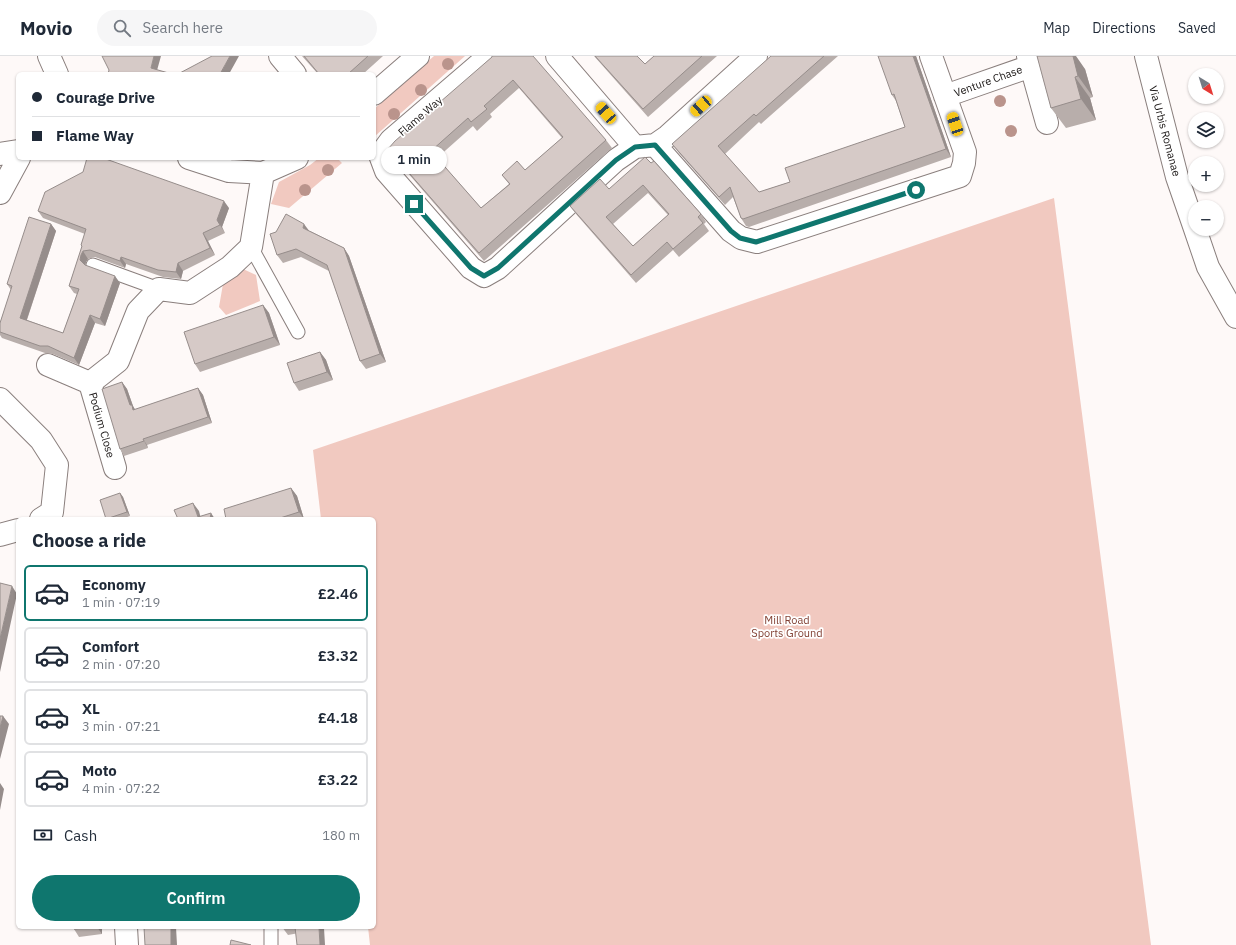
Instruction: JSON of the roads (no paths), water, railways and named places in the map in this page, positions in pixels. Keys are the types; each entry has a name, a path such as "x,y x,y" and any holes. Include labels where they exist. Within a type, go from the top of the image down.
{"street":[{"path":"280,56 293,72"},
{"path":"376,92 418,56"},
{"name":"Flame Way","path":"489,56 391,140 380,155 386,171 471,268 484,276 498,268 616,160 668,136 756,56"},
{"path":"557,56 731,231 740,238 756,242 960,176 964,163 965,152 931,56"},
{"name":"Via Urbis Romanae","path":"1146,56 1177,177 1188,209"},
{"name":"Venture Chase","path":"946,96 1029,61 1047,123"},
{"path":"0,154 16,151"},
{"path":"0,193 17,160"},
{"path":"195,160 229,171 263,173 292,160"},
{"path":"159,289 190,293 230,267 251,247 263,173"},
{"name":"Via Urbis Romanae","path":"1197,236 1208,267 1236,317"},
{"name":"Podium Close","path":"90,383 118,361 138,311 159,289"},
{"name":"Podium Close","path":"48,365 90,383"},
{"name":"Podium Close","path":"90,383 115,468"},
{"path":"0,400 42,440 57,465 52,512 44,517"},
{"path":"0,535 16,531"},
{"path":"126,929 127,945"}],"lane":[{"path":"251,247 298,332"},
{"path":"94,265 159,289"},
{"path":"271,929 271,945"}],"park label":[{"name":"Mill Road Sports Ground","path":"787,626"}]}
